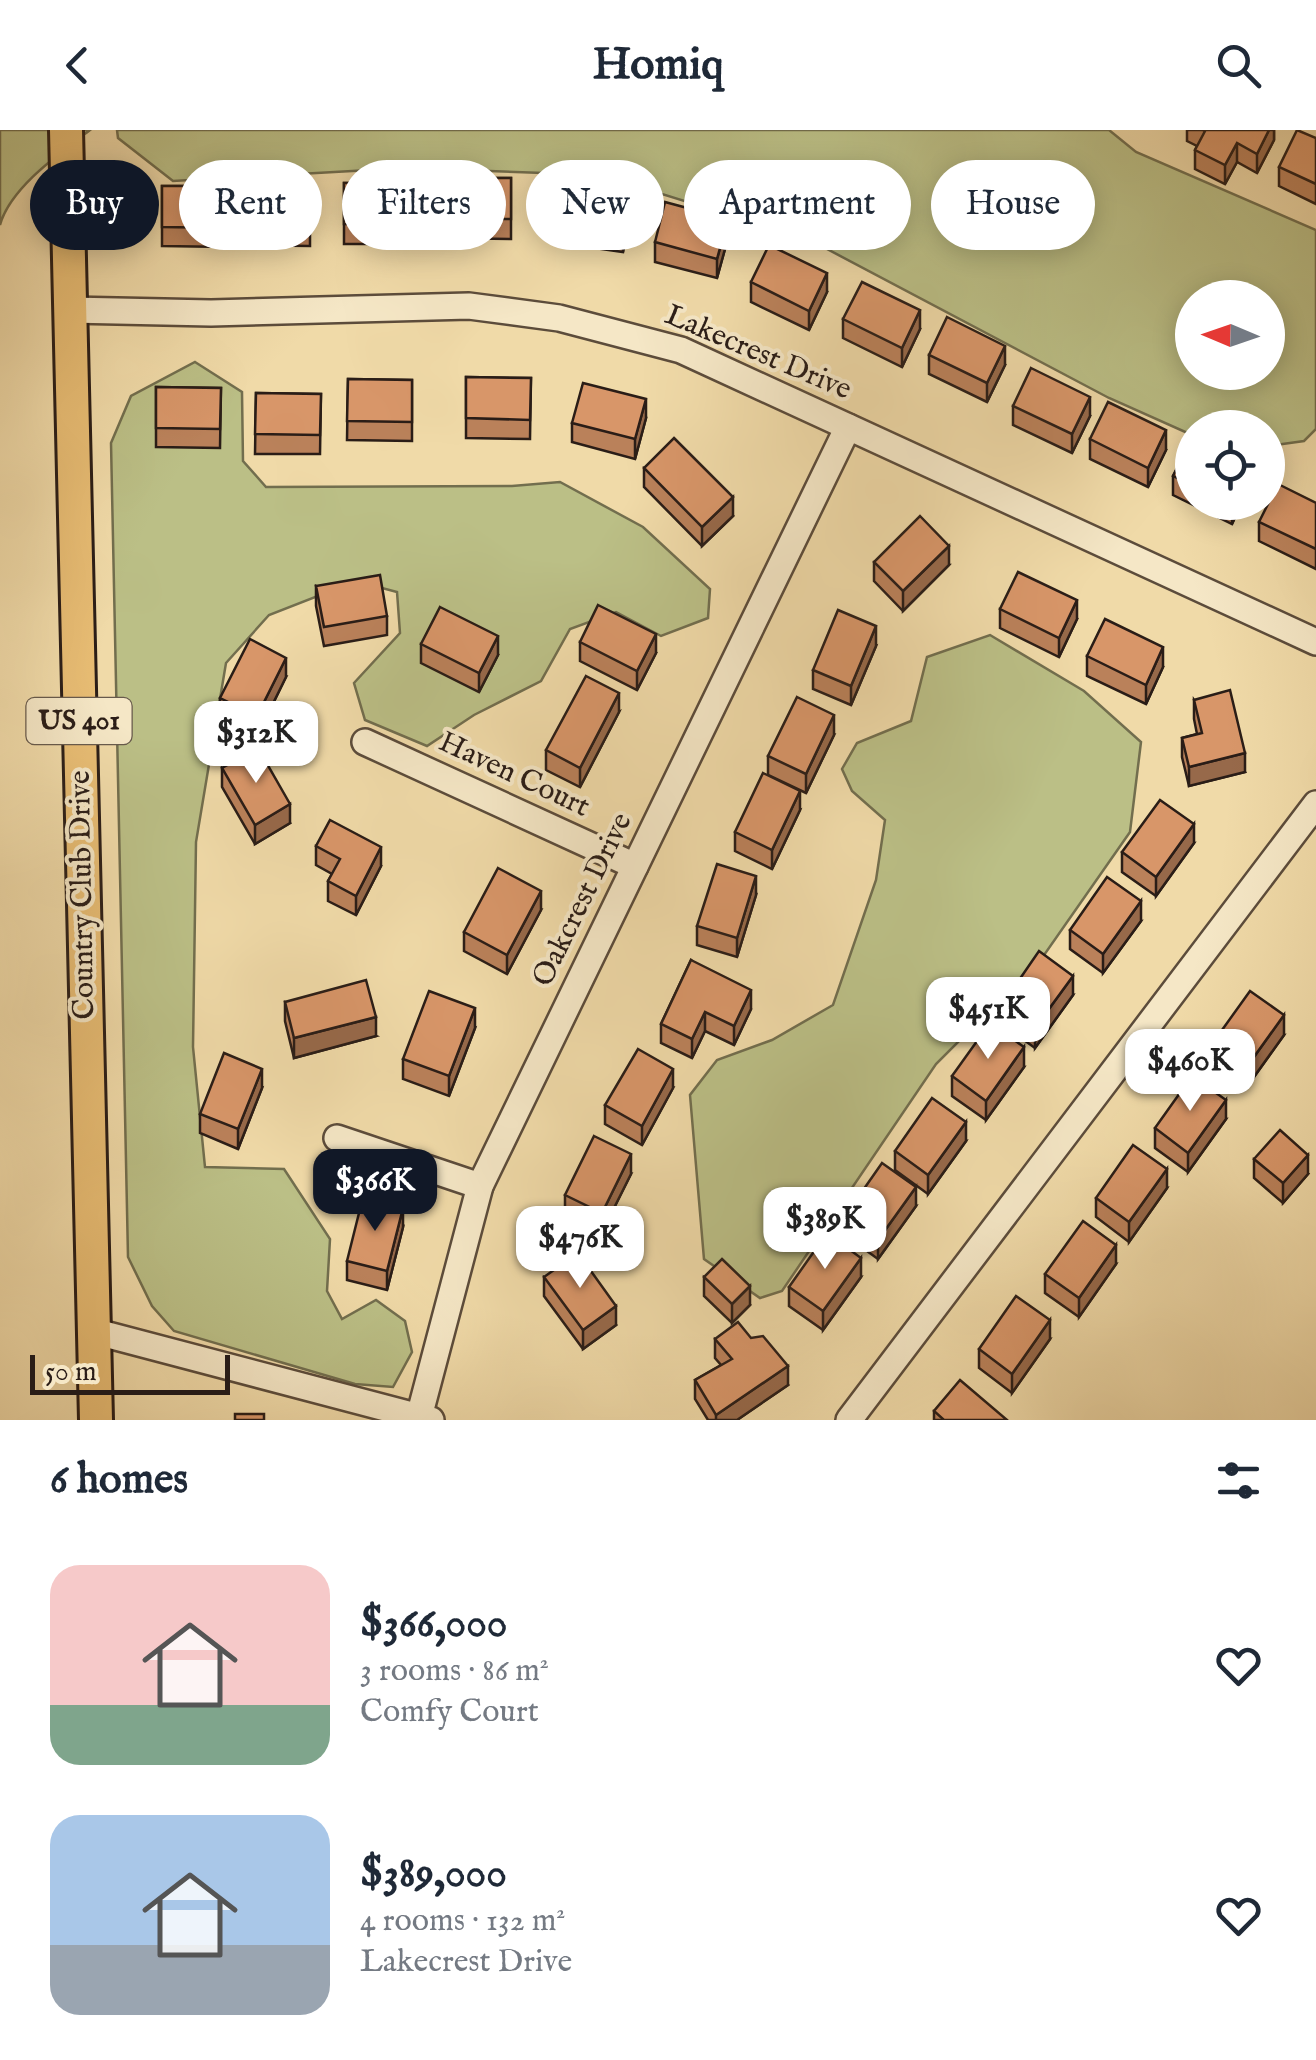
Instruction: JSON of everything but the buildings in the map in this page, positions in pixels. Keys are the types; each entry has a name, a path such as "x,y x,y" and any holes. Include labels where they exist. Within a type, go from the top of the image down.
{"main road":[{"name":"Country Club Drive","path":"66,130 96,1420"}],"street":[{"name":"Lakecrest Drive","path":"70,310 211,313 468,306 560,318 681,350 1316,642"},
{"name":"Oakcrest Drive","path":"425,1418 480,1186 848,427"},
{"name":"Haven Court","path":"365,742 635,866"},
{"path":"849,1420 1316,804"},
{"path":"337,1138 480,1186"},
{"path":"94,1330 425,1418"}],"green space":[{"path":"0,130 90,130 51,160 30,160 30,180 14,198 0,225"},
{"path":"117,130 1109,130 1136,152 1316,230 1316,429 1304,441 1285,444 1285,410 1175,410 1175,427 1109,398 829,250 911,250 911,160 684,160 684,201 664,195 664,160 526,160 526,172 506,172 506,160 342,160 342,172 322,173 322,160 179,160 179,181 173,181 159,170 159,160 146,160 118,138"},
{"path":"195,362 242,392 243,461 266,487 512,486 560,482 643,527 710,589 708,618 661,636 616,612 570,629 541,681 474,715 427,746 365,720 354,683 400,633 397,592 356,581 269,615 226,663 196,842 193,1047 205,1167 284,1169 330,1239 327,1291 342,1319 376,1300 405,1321 412,1352 393,1387 355,1384 174,1331 152,1306 128,1257 111,443 131,396"},
{"path":"990,635 1084,691 1141,742 1130,832 1042,958 936,1064 782,1291 760,1298 704,1259 690,1095 717,1060 772,1040 833,1005 876,880 885,820 852,791 842,769 857,743 911,721 927,657"}]}
